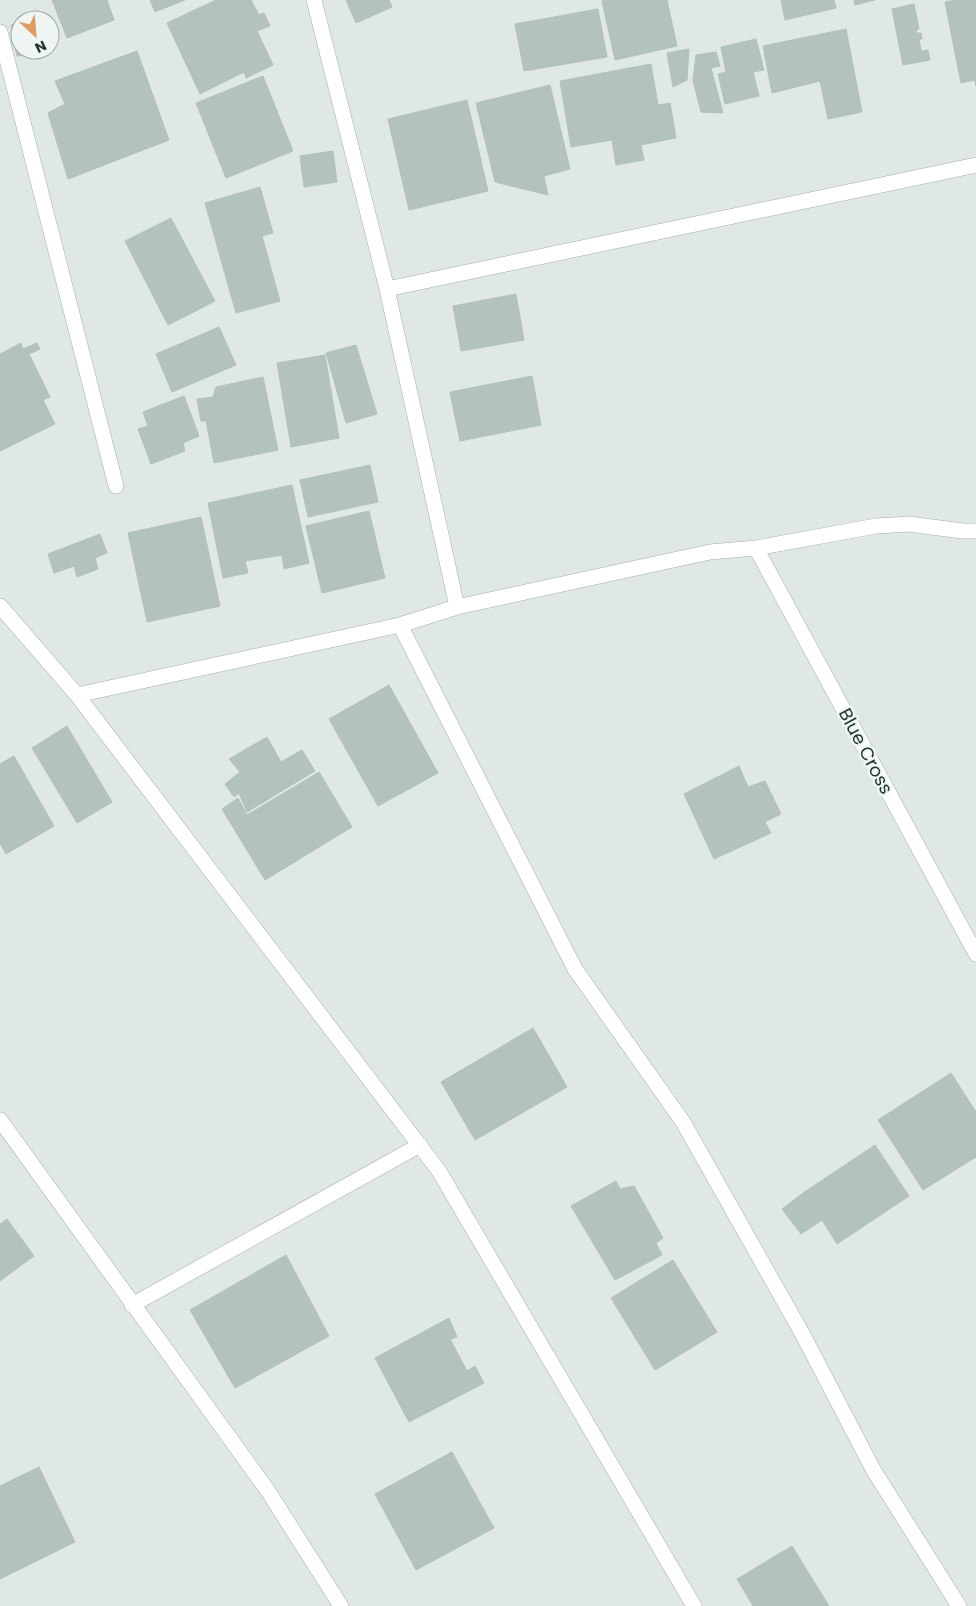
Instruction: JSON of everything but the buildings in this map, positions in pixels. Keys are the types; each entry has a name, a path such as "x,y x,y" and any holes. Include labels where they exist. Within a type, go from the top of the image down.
{"street":[{"path":"314,0 387,289 457,607"},
{"path":"0,32 116,486"},
{"path":"387,289 976,165"},
{"path":"77,695 400,625 457,607 710,552 756,548 876,526 909,524 976,531"},
{"name":"Blue Cross","path":"756,548 976,954"},
{"path":"0,606 77,695 439,1171 694,1606"},
{"path":"400,625 575,969 683,1122 803,1335 874,1471 959,1606"},
{"path":"0,1120 268,1491 341,1606"},
{"path":"132,1305 420,1144"}]}
